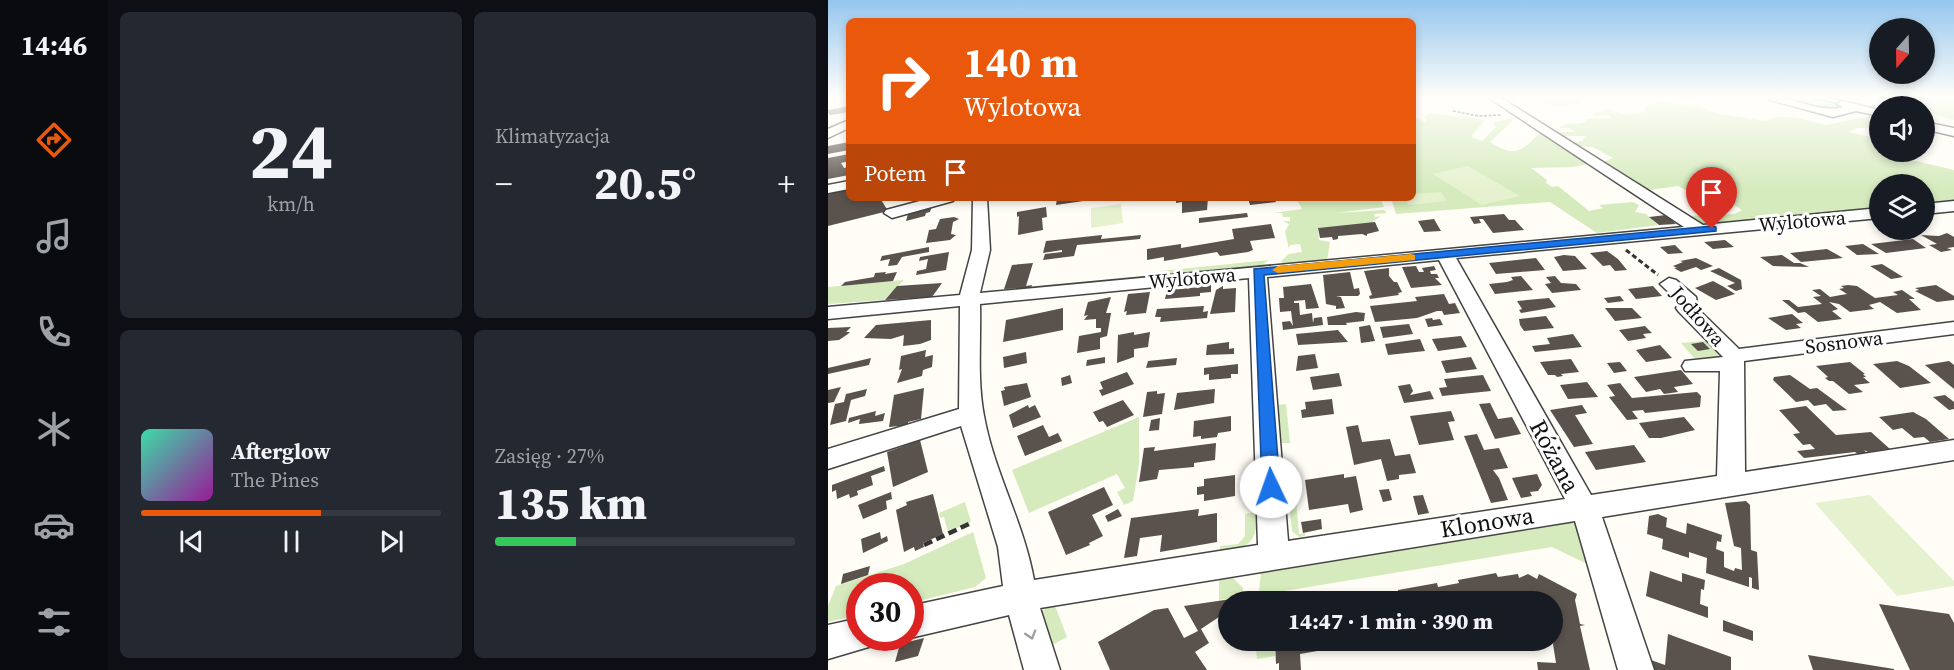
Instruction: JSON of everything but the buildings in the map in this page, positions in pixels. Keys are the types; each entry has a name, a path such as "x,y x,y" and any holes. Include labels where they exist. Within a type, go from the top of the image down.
{"street":[{"path":"1541,127 1700,230"},
{"path":"1935,128 1954,132"},
{"path":"828,189 846,186"},
{"path":"892,213 937,201"},
{"path":"980,201 981,250 971,283 970,300 970,414 978,447 1016,556 1021,599 1042,670"},
{"path":"1935,208 1954,206"},
{"name":"Wylotowa","path":"828,312 1869,214"},
{"name":"Różana","path":"1446,254 1582,507 1596,539 1636,670"},
{"path":"1258,272 1260,561"},
{"name":"Jodłowa","path":"1669,284 1689,301 1690,307 1686,308 1732,361 1731,483"},
{"name":"Sosnowa","path":"1693,366 1954,328"},
{"path":"828,459 970,414"},
{"name":"Klonowa","path":"924,619 1041,593 1260,561 1731,483 1741,485 1954,450"},
{"path":"828,642 846,638"}],"path":[{"name":"Jodłowa","path":"1620,245 1669,284"},
{"path":"924,545 971,523"}],"green space":[{"path":"1416,127 1479,127 1471,137 1482,141 1496,127 1505,127 1490,142 1506,150 1517,151 1540,133 1547,134 1592,163 1573,167 1531,168 1547,180 1546,183 1552,187 1558,186 1589,211 1603,208 1599,205 1633,202 1639,205 1635,212 1646,214 1658,225 1597,233 1550,202 1396,214 1392,201 1416,201"},
{"path":"1869,127 1857,128 1849,132 1869,137 1869,162 1920,162 1954,170 1954,200 1935,202 1935,174 1869,174 1869,208 1698,224 1687,216 1734,214 1742,210 1721,197 1726,192 1715,188 1686,190 1678,186 1649,190 1603,162 1613,158 1593,147 1573,143 1582,141 1586,136 1562,136 1556,132 1576,132 1569,128 1559,128"},
{"path":"1468,166 1520,196 1482,205 1433,174"},
{"path":"1441,192 1447,201 1408,205 1406,201 1416,201 1416,194"},
{"path":"1298,201 1381,201 1384,207 1336,213 1384,210 1387,213 1374,214 1375,217 1381,216 1370,224 1318,228 1319,240 1330,242 1327,260 1283,264 1281,261 1289,254 1302,252 1300,244 1290,245 1289,249 1285,232 1289,224 1283,221 1290,221 1290,217 1283,217 1282,213 1273,213 1302,209"},
{"path":"1121,204 1123,223 1091,228 1091,208"},
{"path":"1269,260 1263,264 1273,264 1149,276 1160,271"},
{"path":"904,280 884,300 828,304 828,287"},
{"path":"1711,342 1723,353 1723,360 1694,358 1681,343"},
{"path":"1286,404 1290,443 1282,443 1278,405"},
{"path":"1139,417 1139,464 1133,501 1124,505 1117,492 1125,488 1117,474 1029,513 1012,470"},
{"path":"1294,478 1299,534 1305,533 1305,536 1299,537 1292,531 1287,481"},
{"path":"1870,495 1954,581 1954,586 1897,596 1815,503"},
{"path":"965,502 971,522 948,532 944,517 940,518 939,513"},
{"path":"1257,512 1257,523 1250,542 1238,548 1220,551 1220,546 1238,544 1245,536 1245,514"},
{"path":"1576,522 1599,575 1590,575 1587,564 1552,547 1284,591 1259,591 1261,573"},
{"path":"973,532 986,578 975,587 924,600 924,573 876,573 904,564"},
{"path":"1233,578 1243,588 1243,591 1219,591 1219,580"},
{"path":"846,583 846,618 828,622 828,606 836,586"},
{"path":"1054,603 1067,637 1046,648 1040,612"},
{"path":"1256,651 1275,651 1275,656 1257,659"}],"slow traffic":[{"path":"1278,270 1411,257"}],"route":[{"path":"1271,487 1258,272 1712,229"}]}
